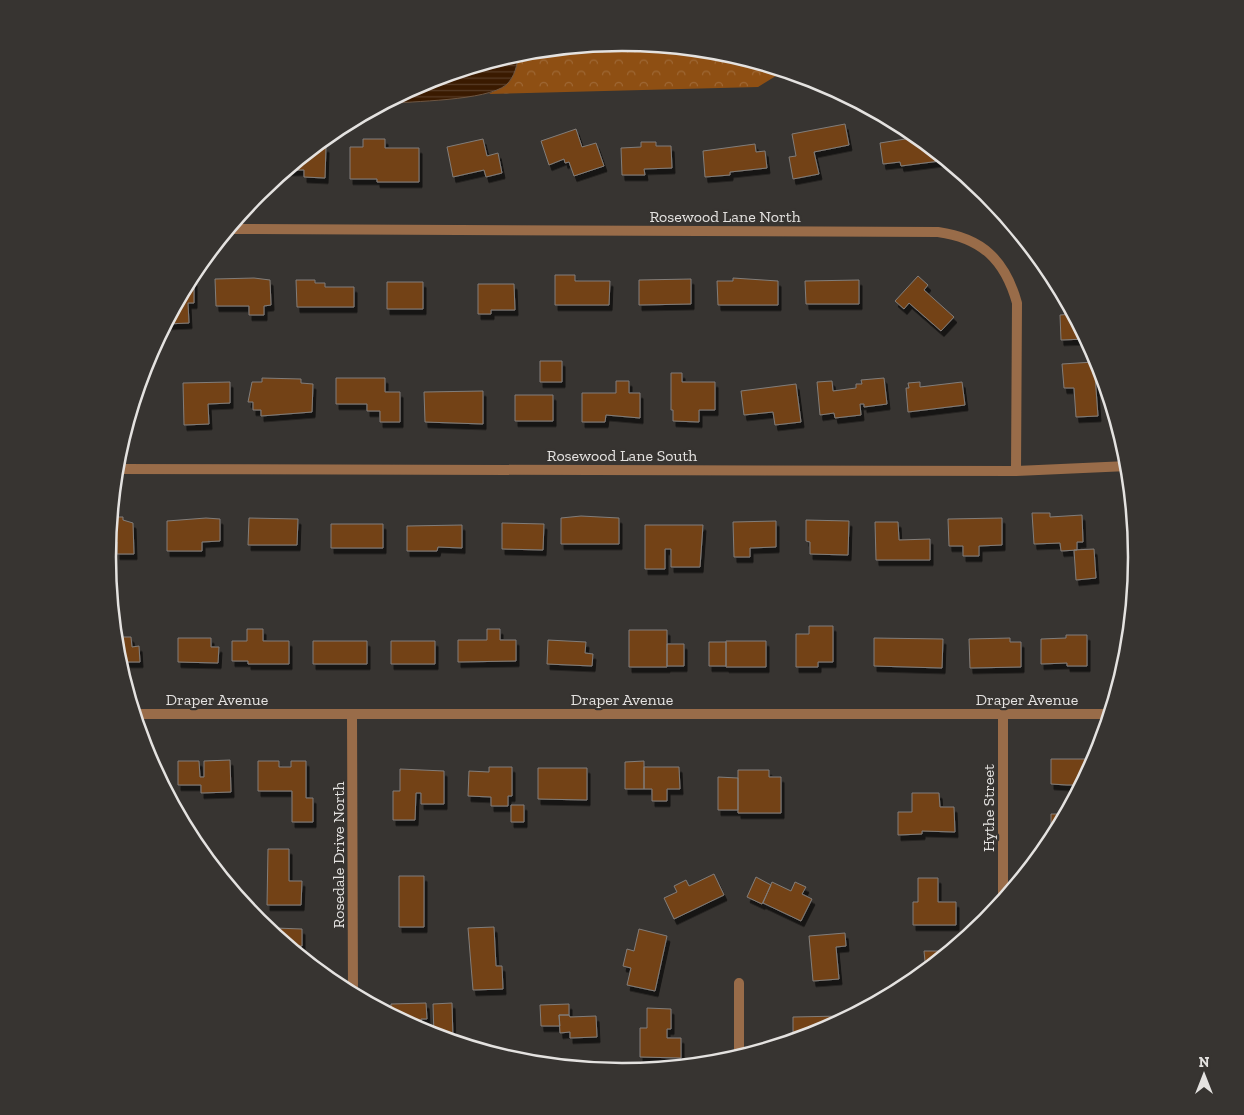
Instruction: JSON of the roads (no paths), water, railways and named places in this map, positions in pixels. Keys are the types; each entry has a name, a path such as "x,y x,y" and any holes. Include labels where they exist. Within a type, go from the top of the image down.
{"street":[{"name":"Rosewood Lane North","path":"238,228 938,232 956,235 974,242 990,253 1007,276 1017,303 1016,471"},
{"name":"Rosewood Lane South","path":"123,469 1016,471 1120,466"},
{"name":"Draper Avenue","path":"141,714 1103,714"},
{"name":"Rosedale Drive North","path":"352,714 354,986"},
{"name":"Hythe Street","path":"1003,714 1003,891"},
{"path":"739,983 739,1050"}]}
